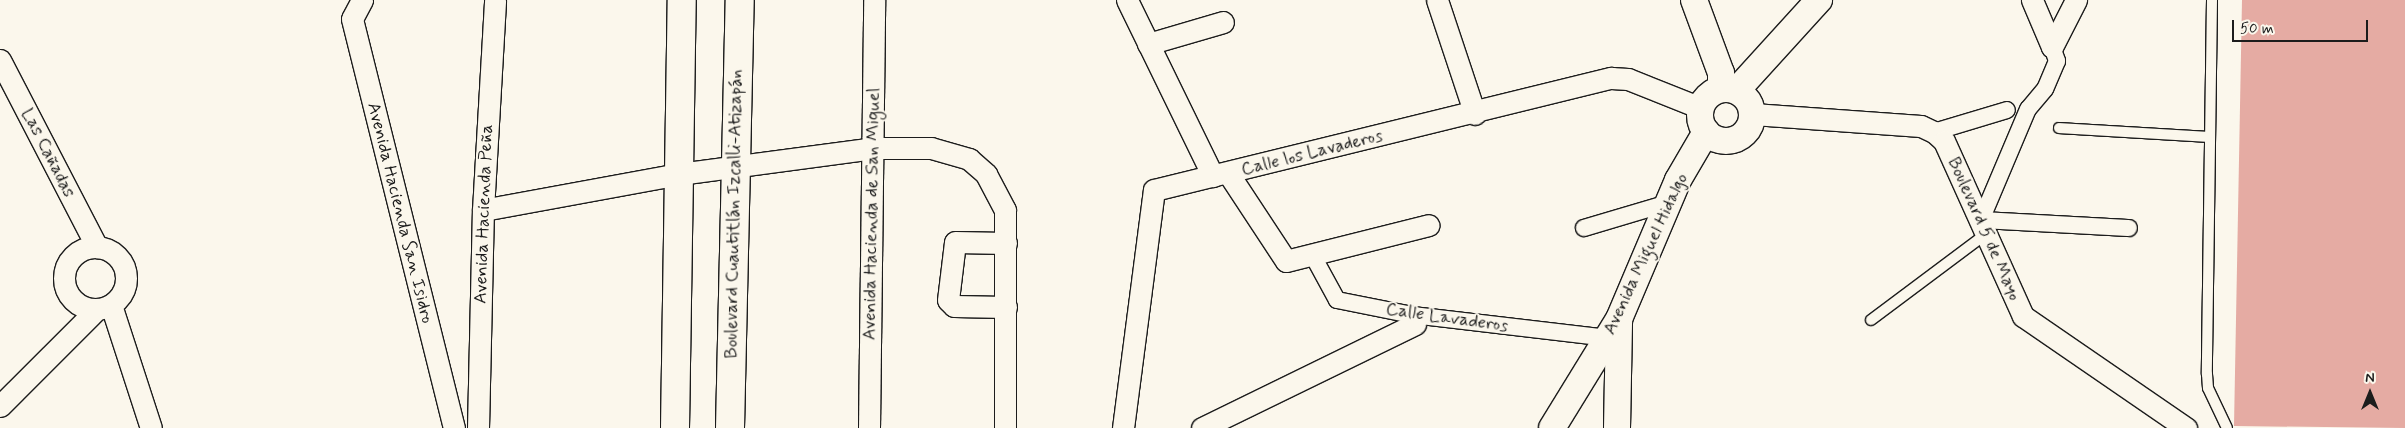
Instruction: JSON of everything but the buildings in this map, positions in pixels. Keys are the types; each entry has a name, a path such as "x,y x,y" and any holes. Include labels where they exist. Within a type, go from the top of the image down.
{"main road":[{"path":"675,428 682,0"},
{"name":"Boulevard Cuautitlán Izcalli-Atizapán","path":"730,428 734,166 740,0"}],"street":[{"name":"Avenida Hacienda San Isidro","path":"362,0 352,20 454,428"},
{"name":"Avenida Hacienda Peña","path":"478,428 482,210 495,0"},
{"name":"Avenida Hacienda de San Miguel","path":"868,428 874,0"},
{"path":"1127,0 1148,44 1220,175 1286,261 1313,256 1429,225"},
{"path":"1437,0 1475,114"},
{"path":"1694,0 1721,73 1742,92 1921,126 1934,132 2007,110"},
{"path":"1742,92 1819,0"},
{"path":"2032,0 2057,61 2045,89 2024,117 1984,227 2129,228"},
{"path":"2052,48 2076,0"},
{"path":"1148,44 1223,22"},
{"name":"Las Cañadas","path":"0,60 97,247"},
{"name":"Calle los Lavaderos","path":"1123,428 1150,195 1161,186 1220,175 1620,77 1708,126"},
{"path":"1708,126 1739,138 1749,128 1742,92"},
{"name":"Avenida Miguel Hidalgo","path":"1552,428 1610,343 1668,203 1694,158 1708,126 1708,95 1742,92"},
{"name":"Boulevard 5 de Mayo","path":"1934,132 1944,141 2023,316 2186,428"},
{"path":"482,210 679,174 873,148 931,148 969,159 999,193 1005,210 1005,428"},
{"path":"1584,228 1668,203"},
{"path":"1006,243 955,242 948,300 954,306 1006,307"},
{"path":"0,406 125,287 126,271 118,257 97,247 75,254 66,266 64,282 74,302 103,307"},
{"name":"Calle Lavaderos","path":"1313,256 1337,300 1412,315 1610,343"},
{"path":"103,307 150,428"},
{"path":"1202,428 1415,324"},
{"path":"1610,343 1616,428"}],"lane":[{"path":"2212,0 2207,374 2208,388 2227,428"},
{"path":"2059,128 2209,137"},
{"path":"1871,320 1984,227"}]}
